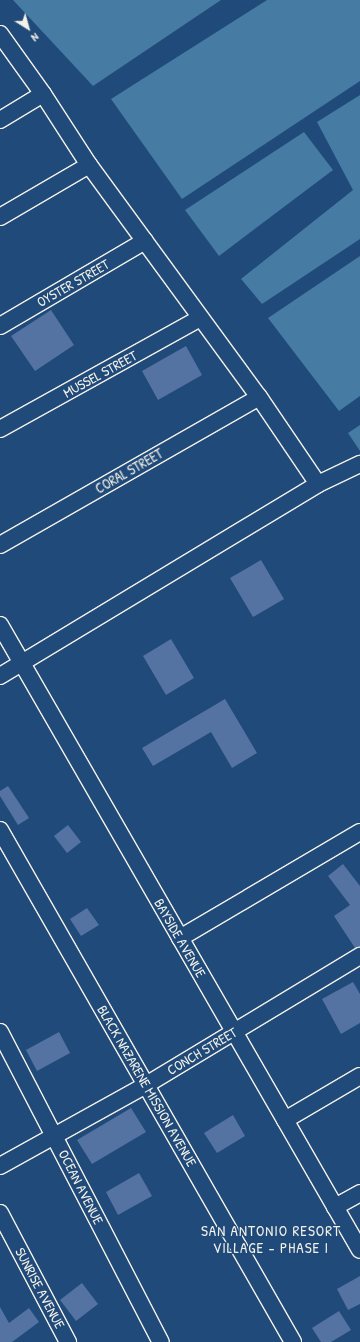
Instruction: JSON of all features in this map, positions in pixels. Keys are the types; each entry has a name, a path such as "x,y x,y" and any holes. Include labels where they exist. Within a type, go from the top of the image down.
{"street":[{"path":"2,42 43,94 89,165 259,397 318,484"},
{"path":"0,120 43,94"},
{"path":"0,217 89,165"},
{"name":"OYSTER STREET","path":"0,326 145,241"},
{"name":"MUSSEL STREET","path":"0,429 200,318"},
{"name":"CORAL STREET","path":"0,545 259,397"},
{"path":"0,676 318,484 359,466"},
{"name":"BAYSIDE AVENUE","path":"0,626 360,1250"},
{"name":"BLACK NAZARENE MISSION AVENUE","path":"0,830 293,1342"},
{"path":"180,938 360,832"},
{"name":"CONCH STREET","path":"0,1166 146,1085 360,956"},
{"name":"OCEAN AVENUE","path":"0,1032 161,1342"},
{"path":"285,1120 360,1076"},
{"path":"335,1207 360,1193"},
{"name":"SUNRISE AVENUE","path":"0,1213 68,1342"}],"water":[{"path":"13,0 221,0 93,86"},
{"path":"267,0 360,0 360,81 182,199 111,99"},
{"path":"360,95 360,239 262,304 241,279 353,190 317,122"},
{"path":"304,132 333,170 219,256 185,210"},
{"path":"360,256 360,396 339,411 268,318"},
{"path":"360,425 360,451 348,433"}],"building":[{"path":"51,310 74,345 35,371 11,336"},
{"path":"186,346 202,375 158,400 142,371"},
{"path":"261,560 284,599 253,617 230,578"},
{"path":"171,639 194,678 166,695 143,656"},
{"path":"225,699 257,753 232,768 211,732 153,766 142,748"},
{"path":"8,786 29,818 18,825 0,796 0,791"},
{"path":"68,825 81,842 67,853 54,836"},
{"path":"343,864 360,886 360,947 355,948 334,916 350,905 328,876"},
{"path":"87,908 99,925 81,936 70,919"},
{"path":"353,982 360,994 360,1023 341,1034 322,999"},
{"path":"59,1032 70,1053 37,1071 26,1050"},
{"path":"131,1108 146,1132 92,1164 77,1140"},
{"path":"233,1115 245,1136 217,1153 204,1133"},
{"path":"139,1173 152,1196 118,1215 106,1192"},
{"path":"360,1276 360,1304 348,1310 337,1289"},
{"path":"82,1283 98,1304 76,1321 60,1300"},
{"path":"0,1307 9,1323 29,1308 39,1322 12,1342 0,1342"},
{"path":"339,1311 351,1330 331,1342 321,1342 312,1328"}],"district":[{"name":"SAN ANTONIO RESORT VILLAGE - PHASE I","path":"271,1238"}]}
